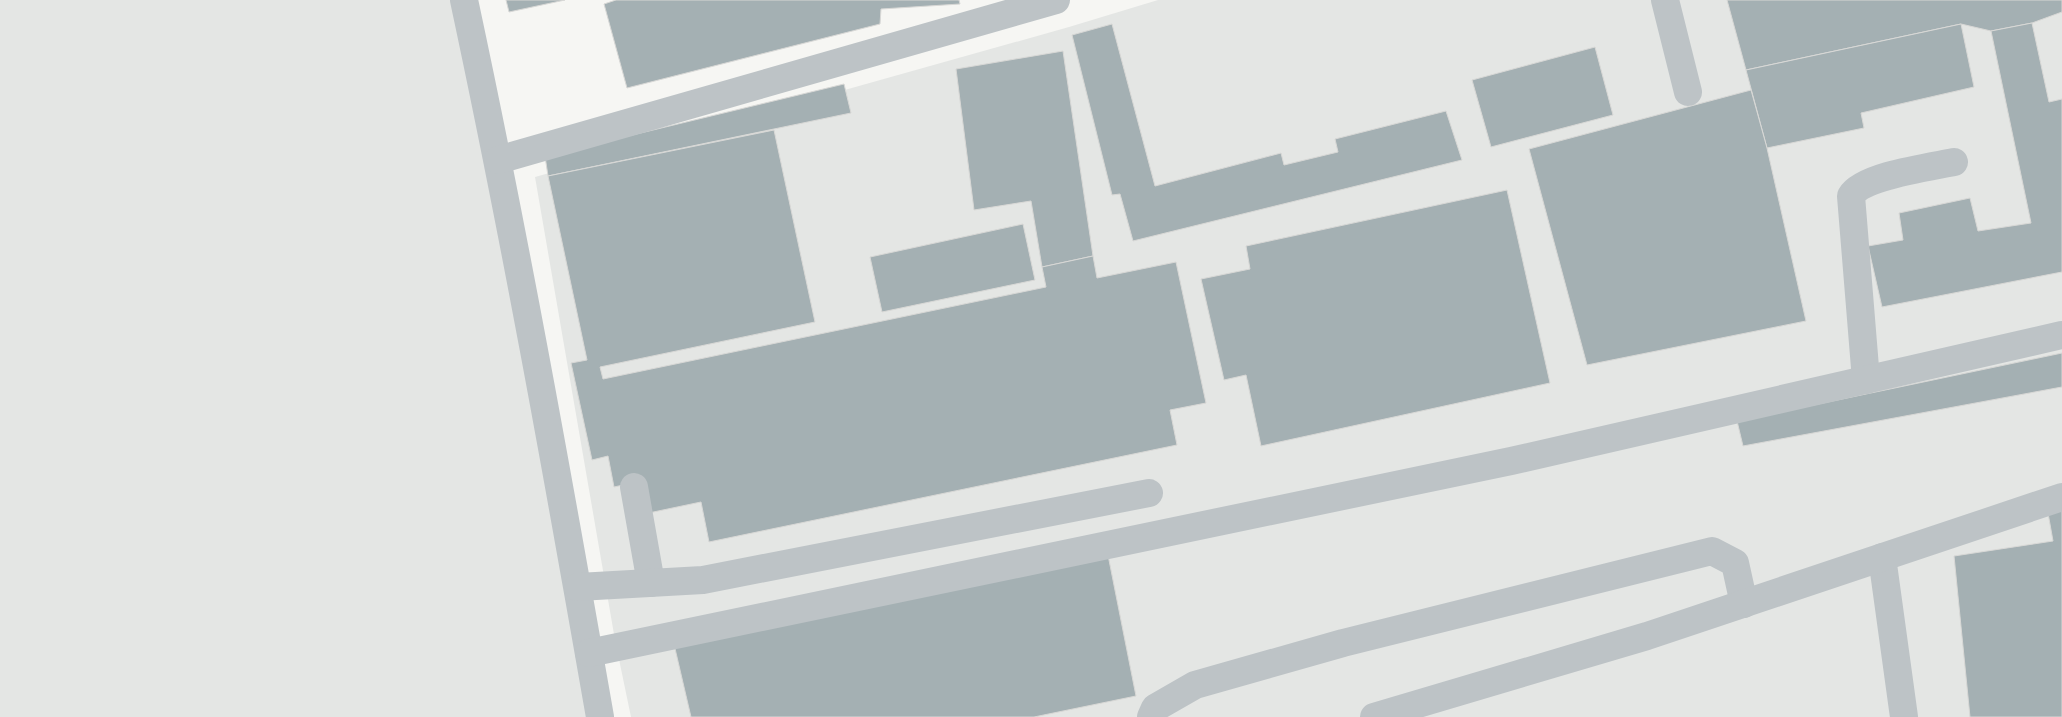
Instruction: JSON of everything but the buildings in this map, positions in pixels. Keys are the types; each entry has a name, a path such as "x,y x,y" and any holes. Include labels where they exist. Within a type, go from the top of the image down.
{"street":[{"path":"464,0 498,160 546,405 600,717"},
{"path":"498,160 1056,0"},
{"path":"1665,0 1688,92"},
{"path":"1866,380 1851,196 1858,187 1873,180 1954,162"},
{"path":"589,654 1511,461 2062,335"},
{"path":"634,487 651,583"},
{"path":"578,587 703,580 1149,493"},
{"path":"1374,717 1647,636 2062,498"},
{"path":"1151,717 1155,708 1194,685 1343,643 1648,565 1712,551 1735,563 1744,604"},
{"path":"1882,557 1904,717"}],"shaded area":[{"path":"0,0 474,0 613,717 0,717"},
{"path":"1158,0 2062,0 2062,717 631,717 615,640 535,177 1069,27"}]}
